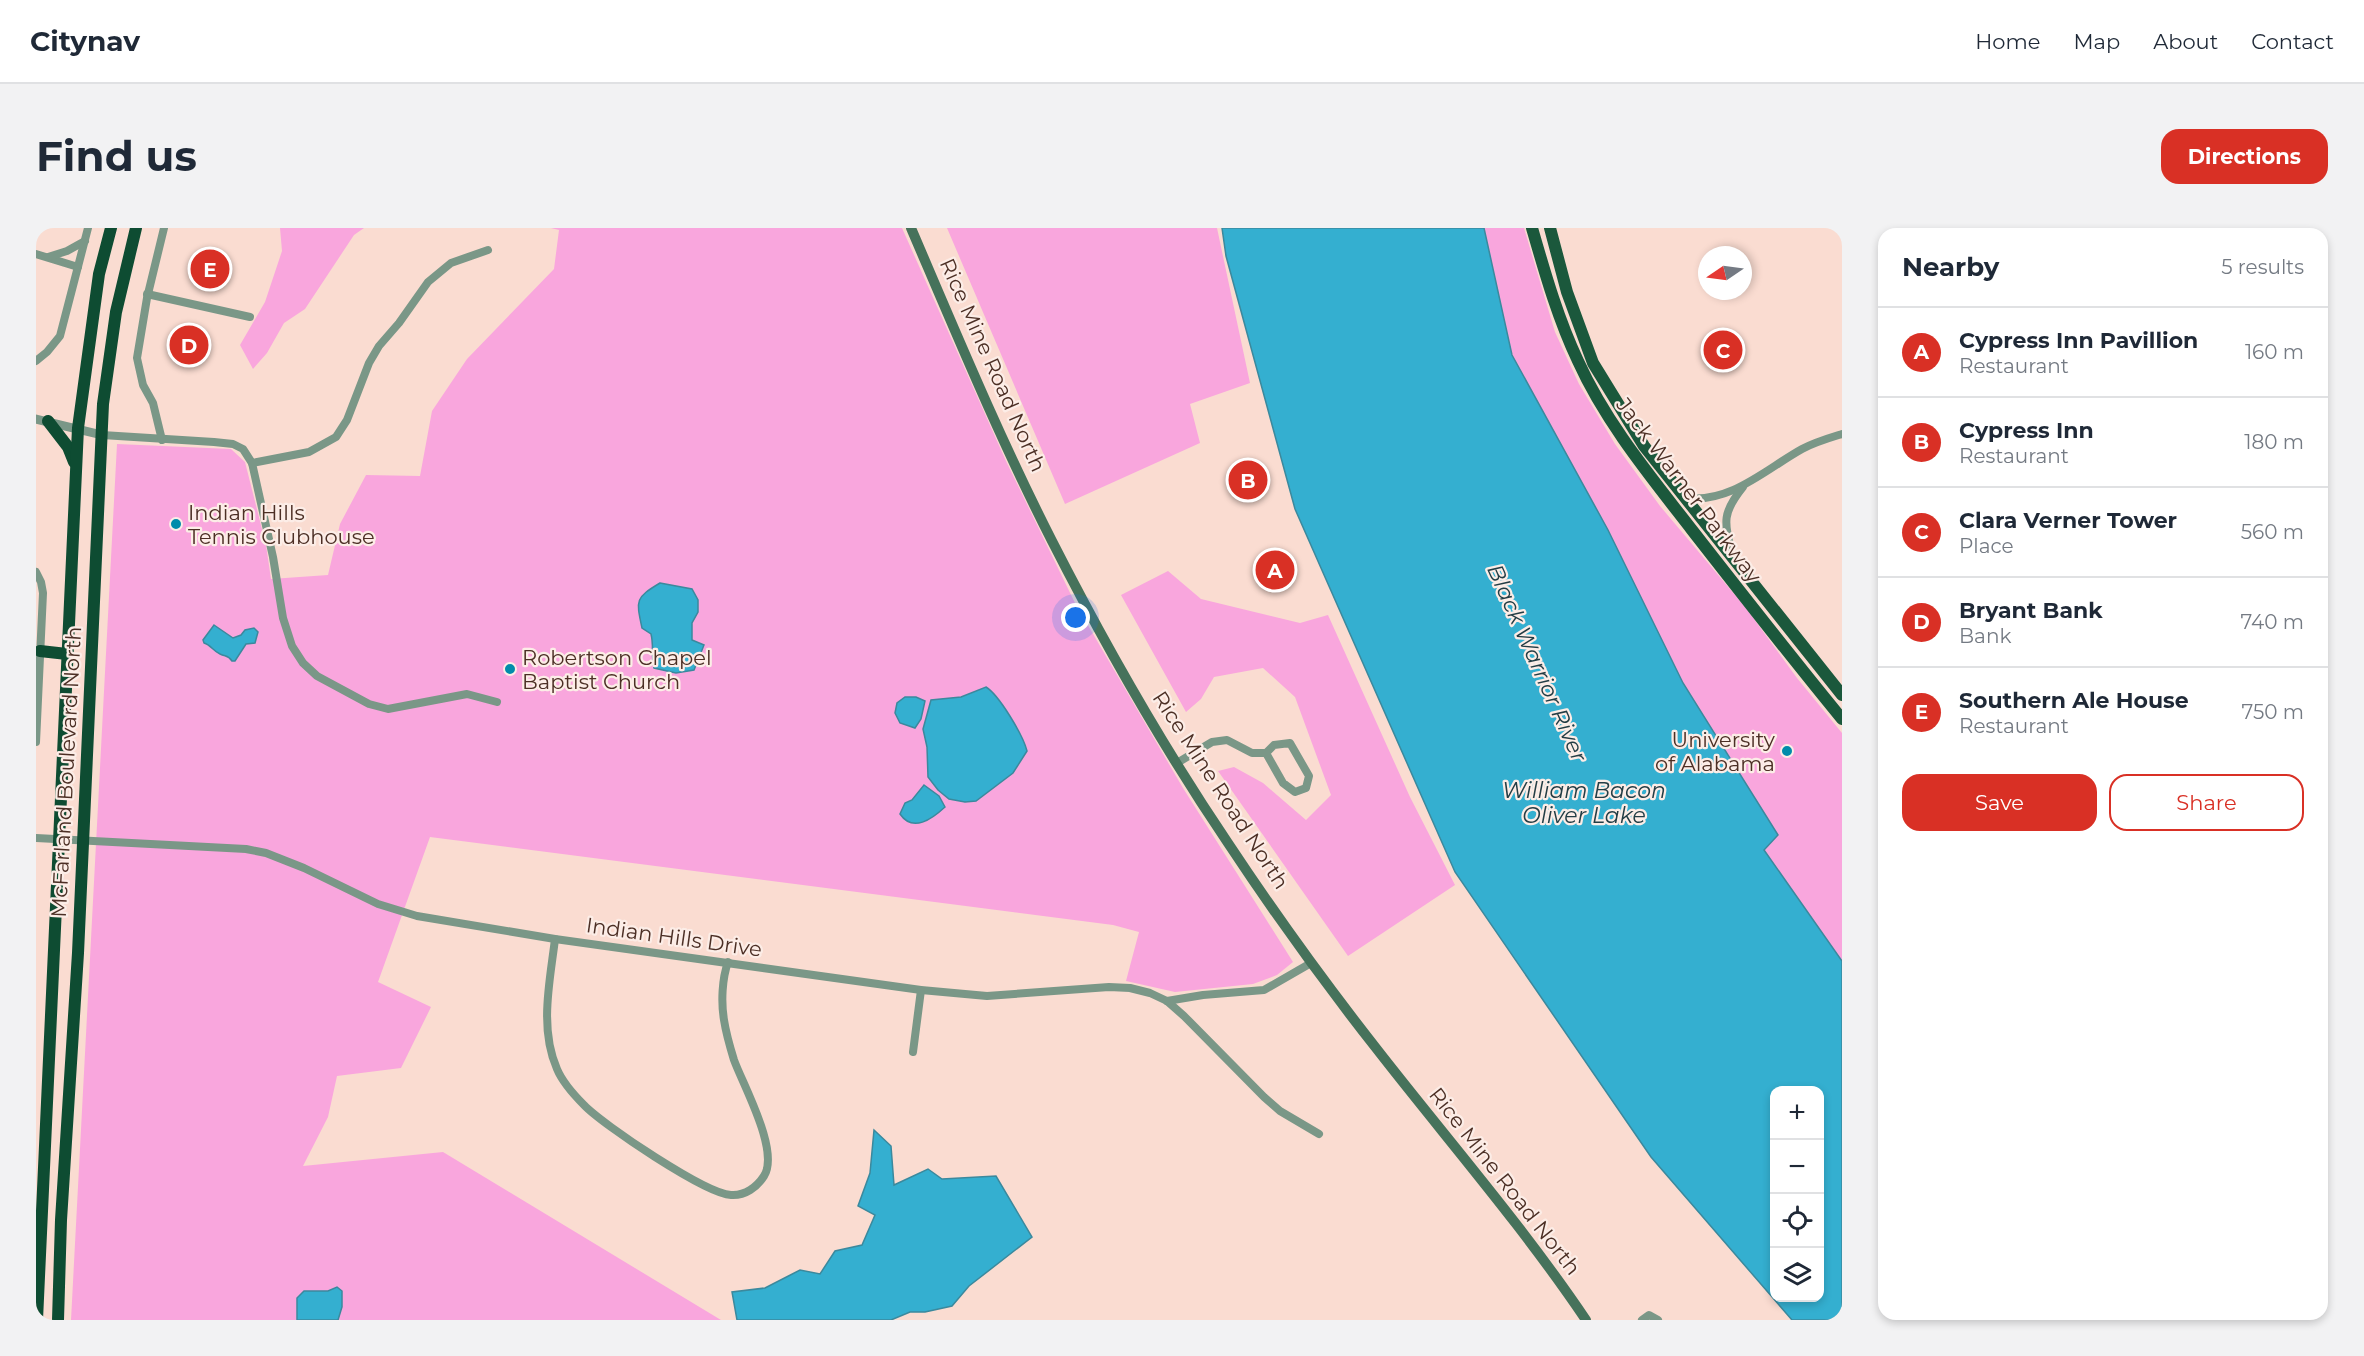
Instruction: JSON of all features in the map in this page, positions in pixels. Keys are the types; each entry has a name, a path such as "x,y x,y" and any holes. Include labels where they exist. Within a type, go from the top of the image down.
{"highway":[{"name":"McFarland Boulevard North","path":"36,1320 78,428 99,274 111,228"},
{"name":"McFarland Boulevard North","path":"58,1320 61,1220 83,840 103,404 111,343 136,228"},
{"path":"42,420 68,447 76,469"},
{"path":"40,651 67,654"}],"main road":[{"name":"Rice Mine Road North","path":"910,228 998,427 1051,538 1114,656 1177,763 1227,842 1311,963 1522,1232 1586,1320"},
{"name":"Jack Warner Parkway","path":"1532,228 1558,312 1578,362 1602,407 1659,487 1842,719"},
{"name":"Jack Warner Parkway","path":"1550,228 1567,292 1593,363 1644,446 1733,555 1842,695"}],"street":[{"path":"36,361 60,336 88,228"},
{"path":"162,440 156,412 143,385 137,358 147,294 164,228"},
{"path":"46,258 67,251 85,241"},
{"path":"252,463 309,452 336,437 347,420 369,363 379,346 428,282 451,262 488,250"},
{"path":"36,254 78,267"},
{"path":"147,294 250,317"},
{"path":"42,420 102,435 233,444 243,449 252,463 271,547 283,618 292,646 310,670 343,691 378,707 399,708 467,694 496,702"},
{"path":"1687,498 1712,498 1744,486 1803,449 1842,434"},
{"path":"1733,555 1725,528 1725,517 1732,501 1744,486"},
{"path":"36,572 42,582 43,592 36,742"},
{"path":"1177,763 1212,742 1227,740 1252,753 1266,753 1274,745 1290,743 1309,776 1306,788 1294,792 1283,783 1266,753"},
{"name":"Indian Hills Drive","path":"36,838 225,847 266,853 304,868 378,904 417,916 555,939 921,990 987,996 1109,987 1130,988 1150,993 1167,1001"},
{"path":"555,939 546,1022 551,1052 558,1071 583,1104 614,1131 711,1190 731,1195 751,1191 765,1174 768,1165 766,1144 734,1058 723,1019 723,992 728,962"},
{"path":"1167,1001 1203,995 1264,990 1311,963"},
{"path":"914,1052 921,990"},
{"path":"1167,1001 1264,1097 1280,1111 1319,1134"},
{"path":"1642,1320 1649,1315 1658,1320"}],"shaded area":[{"path":"280,228 364,228 354,235 305,309 284,323 267,353 253,369 240,345 265,302 282,251"},
{"path":"551,228 902,228 1006,461 1075,603 1183,788 1293,962 1277,975 1253,984 1175,992 1126,981 1139,932 1113,925 430,837 378,982 431,1007 401,1068 337,1076 328,1117 303,1166 443,1152 721,1320 71,1320 117,444 231,449 245,462 266,545 271,579 328,575 340,524 366,475 420,476 432,411 467,359 554,269 559,230"},
{"path":"947,228 1217,228 1250,383 1190,404 1200,443 1065,504"},
{"path":"1484,228 1524,228 1555,332 1579,384 1615,444 1660,506 1746,608 1797,678 1842,733 1842,961 1764,850 1721,747 1683,683 1608,530 1512,355"},
{"path":"1168,571 1201,599 1300,623 1328,615 1410,797 1455,885 1348,956 1218,771 1234,767 1263,783 1306,820 1331,795 1295,697 1263,668 1214,677 1201,699 1186,712 1121,595"}],"water":[{"name":"William Bacon Oliver Lake","path":"1222,228 1484,228 1512,355 1608,530 1683,683 1778,835 1764,850 1842,961 1842,1320 1792,1320 1776,1302 1824,1302 1824,1086 1770,1086 1770,1295 1651,1157 1455,872 1295,509 1226,256"},
{"path":"660,583 692,589 698,600 698,612 692,623 692,640 704,645 694,670 676,673 654,668 651,634 642,628 638,605 646,592"},
{"path":"214,625 233,638 241,635 245,630 254,628 258,632 255,643 246,644 235,661 232,661 204,643 203,640"},
{"path":"986,687 1010,716 1027,751 1013,773 976,801 965,802 949,799 928,777 927,747 923,729 931,700 961,697"},
{"path":"905,697 916,697 925,701 921,719 915,728 900,723 895,713 897,703"},
{"path":"924,785 939,796 945,807 922,822 911,823 900,814 905,803 912,800"},
{"path":"874,1130 891,1146 894,1185 928,1169 942,1179 996,1176 1032,1237 969,1286 952,1306 925,1312 910,1312 891,1320 737,1320 732,1292 765,1288 800,1270 820,1274 835,1251 862,1245 875,1215 858,1206 870,1173"},
{"path":"337,1287 342,1291 342,1307 338,1320 297,1320 297,1298 304,1291 328,1291"}],"place":[{"name":"Southern Ale House","path":"210,269"},
{"name":"Bryant Bank","path":"189,345"},
{"name":"Clara Verner Tower","path":"1723,350"},
{"name":"Cypress Inn","path":"1248,480"},
{"name":"Indian Hills Tennis Clubhouse","path":"176,524"},
{"name":"Cypress Inn Pavillion","path":"1275,570"},
{"name":"Robertson Chapel Baptist Church","path":"510,669"},
{"name":"University of Alabama","path":"1787,751"}],"water label":[{"name":"Black Warrior River","path":"1537,663"}]}
